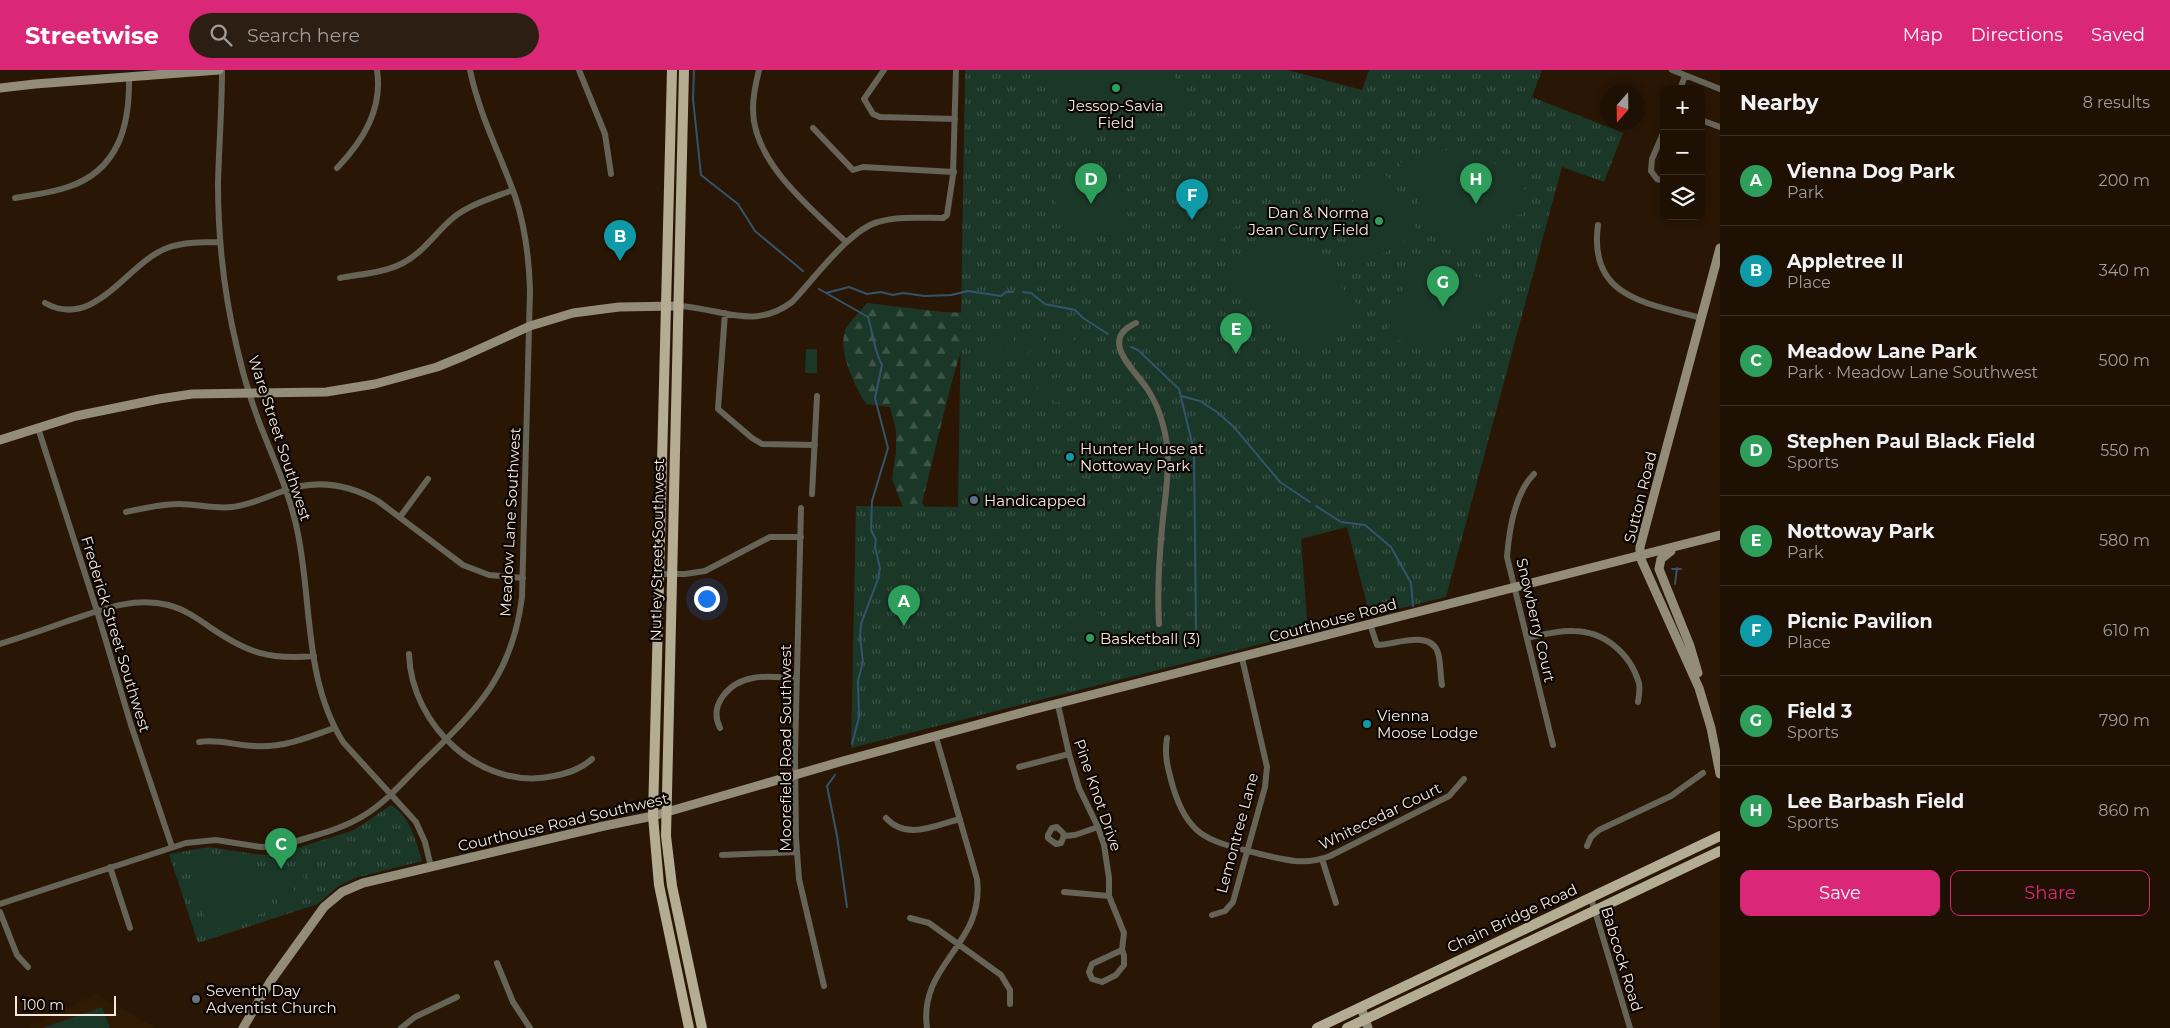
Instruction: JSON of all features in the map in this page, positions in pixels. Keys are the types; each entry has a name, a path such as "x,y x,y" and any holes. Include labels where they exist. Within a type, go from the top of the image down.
{"main road":[{"name":"Nutley Street Southwest","path":"672,70 653,816 659,885 689,1028"},
{"name":"Nutley Street Southwest","path":"684,70 666,813 668,860 672,886 702,1028"},
{"name":"Chain Bridge Road","path":"1317,1028 1720,836"},
{"name":"Chain Bridge Road","path":"1347,1028 1367,1024 1595,910 1720,851"}],"street":[{"path":"0,88 220,70"},
{"name":"Ware Street Southwest","path":"220,70 218,184 221,259 230,313 249,393 286,490 302,556 314,656 325,705 334,728 352,753 392,793 416,822 425,842 431,867"},
{"path":"338,168 355,149 368,128 376,101 376,70"},
{"name":"Meadow Lane Southwest","path":"0,904 172,847 201,840 216,840 261,847 280,846 352,822 375,808 447,739 485,698 503,667 516,633 522,597 530,326 529,264 521,217 483,115 470,70"},
{"path":"580,70 605,134 611,174"},
{"path":"759,70 753,109 756,130 764,150 778,175 795,194 846,242"},
{"path":"884,70 864,99 873,114 880,118 955,119"},
{"path":"0,440 76,416 130,403 192,394 326,392 387,382 464,356 530,326 573,313 604,308 678,306 703,308 746,318 766,316 783,308 803,290 846,242 861,230 878,222 889,220 943,218 947,215 954,172 956,70"},
{"path":"1672,70 1720,89"},
{"path":"1682,85 1685,76"},
{"path":"15,198 70,187 100,167 116,148 126,126 129,78"},
{"path":"1705,121 1720,127"},
{"path":"812,128 853,170 864,167 954,172"},
{"path":"1660,141 1652,160 1651,171 1660,180"},
{"path":"340,278 379,271 403,263 425,247 444,226 464,210 512,190"},
{"path":"1598,225 1598,254 1601,265 1612,283 1637,301 1701,318"},
{"path":"45,303 67,310 88,305 111,292 144,261 167,248 191,243 220,242"},
{"name":"Sutton Road","path":"1720,248 1643,537 1640,557 1699,688 1711,728 1720,774"},
{"path":"724,313 718,409 752,438 762,444 815,445"},
{"path":"1136,323 1122,335 1120,343 1121,354 1153,397 1162,420 1167,445 1167,475 1159,562 1159,624"},
{"path":"812,494 817,396"},
{"name":"Frederick Street Southwest","path":"38,428 97,610 128,716 172,847"},
{"name":"Snowberry Court","path":"1534,474 1527,481 1520,495 1509,538 1507,557 1553,745"},
{"path":"400,517 428,479"},
{"path":"126,512 167,504 215,508 234,507 308,485 343,486 367,495 400,517 463,565 490,575 523,578"},
{"name":"Moorefield Road Southwest","path":"801,508 795,775 797,852 799,879 824,986"},
{"name":"Courthouse Road","path":"954,732 1720,535"},
{"path":"660,574 685,574 705,570 770,537 801,537"},
{"path":"1682,545 1664,556 1658,565 1690,646 1699,688"},
{"path":"0,644 97,610 137,602 168,605 191,614 230,641 252,652 278,658 314,656"},
{"path":"1370,624 1377,645 1417,639 1433,645 1438,652 1442,685"},
{"path":"1527,638 1573,630 1593,634 1610,642 1622,653 1632,668 1639,686 1638,702"},
{"path":"409,654 409,667 415,694 426,714 447,739 468,758 482,767 517,779 544,778 569,773 592,759"},
{"name":"Lemontree Lane","path":"1212,915 1225,911 1233,902 1265,787 1267,767 1242,658"},
{"path":"720,728 716,717 718,704 735,685 759,677 797,678"},
{"name":"Pine Knot Drive","path":"1058,705 1068,754 1082,796 1098,827 1107,860 1109,896 1123,926 1122,950 1125,960 1121,971 1102,982 1092,979 1089,972 1092,964 1122,950"},
{"path":"199,742 214,741 242,746 270,746 300,740 334,728"},
{"name":"Courthouse Road Southwest","path":"243,1028 274,976 324,907 352,887 604,826 666,813 858,757 954,732"},
{"path":"927,1028 926,1009 930,988 972,922 976,911 978,890 936,737"},
{"name":"Whitecedar Court","path":"1168,738 1165,752 1166,761 1180,808 1192,826 1206,838 1288,861 1300,862 1322,859 1449,796 1464,779"},
{"path":"1019,767 1068,754"},
{"path":"1587,846 1591,837 1599,830 1671,796 1703,773"},
{"path":"886,818 897,827 910,831 960,819"},
{"path":"1064,836 1075,835 1098,827"},
{"path":"722,855 797,852"},
{"path":"1322,859 1336,903"},
{"path":"110,868 130,928"},
{"path":"1064,892 1109,896"},
{"name":"Babcock Road","path":"1590,898 1630,1028"},
{"path":"0,912 16,955 28,967"},
{"path":"910,918 929,923 1004,978 1010,990 1010,1004"},
{"path":"497,963 513,1002 530,1028"},
{"path":"401,1028 415,1017 458,997"},
{"path":"1361,1007 1367,1024"}],"shaded area":[{"path":"96,994 156,1028 28,1028"}],"green space":[{"path":"965,70 1288,70 1362,90 1369,70 1542,70 1532,97 1600,124 1600,130 1615,130 1623,133 1604,182 1562,167 1446,597 1370,616 1347,527 1301,539 1308,632 851,748 856,506 958,507"},
{"name":"Jessop-Savia Field","path":"1050,70 1173,70 1183,106 1078,133 1064,125"},
{"path":"1446,150 1473,155 1487,160 1511,174 1521,184 1533,208 1448,250 1441,247 1399,163 1422,154"},
{"path":"1111,166 1116,169 1132,232 1118,235 1093,233 1072,223 1063,214 1050,190 1087,173"},
{"name":"Dan & Norma Jean Curry Field","path":"1384,172 1417,230 1415,234 1358,269 1347,240 1348,214 1353,202 1361,191"},
{"path":"1229,213 1238,224 1218,242 1209,231"},
{"path":"1278,219 1359,306 1305,357 1224,270"},
{"path":"1420,256 1500,285 1481,318 1455,338 1423,344 1405,342 1386,336 1414,260"},
{"path":"867,303 943,312 975,313 952,383 922,503 943,533 908,521 892,479 896,450 896,430 890,407 866,404 849,369 843,340 845,331"},
{"path":"1073,324 1075,348 1064,350 1061,326"},
{"path":"1042,328 1045,352 1034,353 1031,329"},
{"path":"1027,330 1030,353 1019,355 1016,331"},
{"path":"1013,331 1015,355 1004,356 1002,333"},
{"path":"998,333 1001,357 990,358 987,334"},
{"path":"806,349 817,349 817,373 805,373"},
{"path":"1062,377 1065,401 1054,403 1051,379"},
{"path":"1048,379 1050,403 1039,404 1037,380"},
{"name":"Basketball (3)","path":"1100,613 1107,658 1080,662 1073,617"},
{"path":"391,805 403,815 407,822 415,838 422,861 355,878 337,887 318,904 198,943 169,854 209,847 270,855 354,830"},
{"path":"222,855 263,877 274,909 213,930 207,926 190,863"},
{"path":"313,861 322,884 312,888 303,865"},
{"path":"283,865 298,900 279,906 266,871"},
{"path":"299,866 308,889 298,893 289,870"},
{"path":"102,1007 110,1028 43,1028"}],"waterway":[{"path":"694,70 693,99 701,175 738,204 755,231 803,271"},
{"path":"826,293 849,287 867,294 881,292 893,295 903,293 925,296 951,295 968,291 1001,296 1006,292 1013,292"},
{"path":"819,289 868,317 875,348 882,365 875,398 888,448 872,501 871,530 876,540 875,547 880,568 878,579 861,624 860,637 863,662 858,681 859,717 852,744"},
{"path":"1023,292 1031,293 1045,304 1075,310 1083,318 1108,334"},
{"path":"1131,347 1138,350 1179,389 1194,451 1196,629"},
{"path":"1181,396 1200,401 1217,412 1234,427 1280,482 1310,502"},
{"path":"1316,506 1341,522 1365,525 1391,547 1411,583 1413,606"},
{"path":"1675,584 1677,568"},
{"path":"1672,569 1681,569"},
{"path":"835,775 827,786 837,836 847,907"}],"place":[{"name":"Jessop-Savia Field","path":"1116,88"},
{"name":"Stephen Paul Black Field","path":"1091,204"},
{"name":"Lee Barbash Field","path":"1476,204"},
{"name":"Picnic Pavilion","path":"1192,220"},
{"name":"Dan & Norma Jean Curry Field","path":"1379,221"},
{"name":"Appletree II","path":"620,261"},
{"name":"Field 3","path":"1443,307"},
{"name":"Nottoway Park","path":"1236,354"},
{"name":"Hunter House at Nottoway Park","path":"1070,457"},
{"name":"Handicapped","path":"974,500"},
{"name":"Vienna Dog Park","path":"904,626"},
{"name":"Basketball (3)","path":"1090,638"},
{"name":"Vienna Moose Lodge","path":"1367,724"},
{"name":"Meadow Lane Park","path":"281,869"},
{"name":"Seventh Day Adventist Church","path":"196,999"}]}
